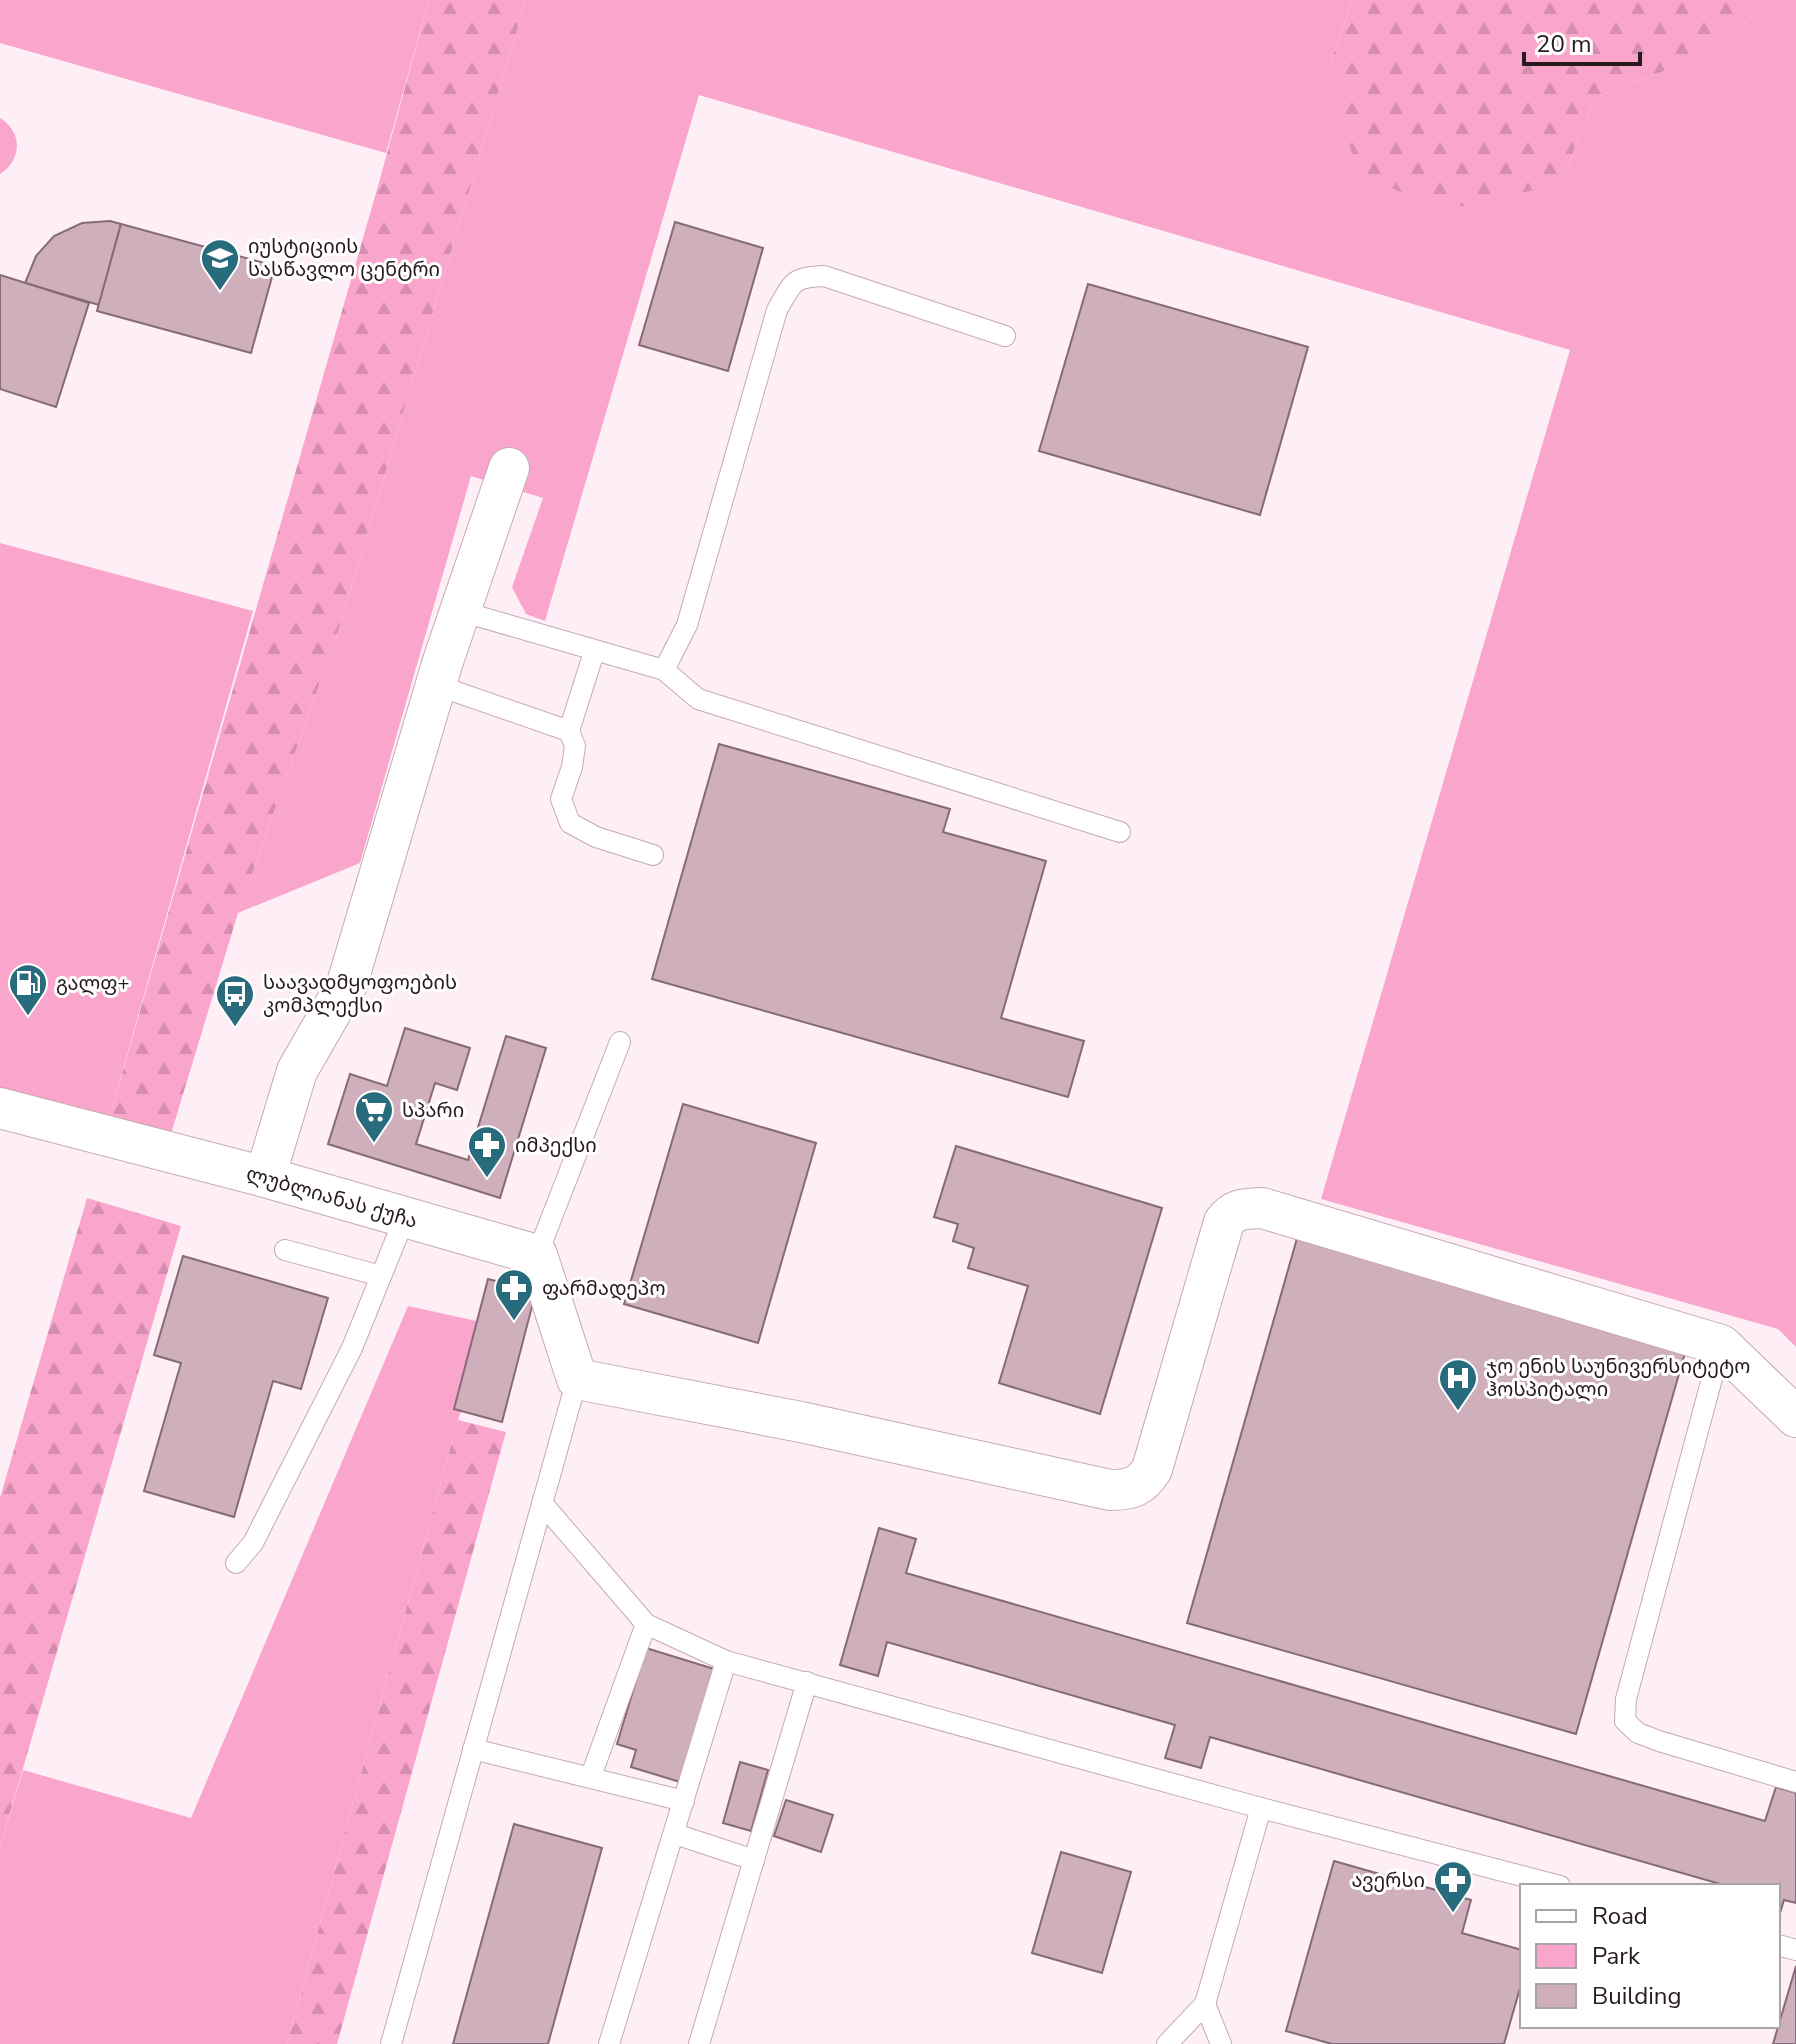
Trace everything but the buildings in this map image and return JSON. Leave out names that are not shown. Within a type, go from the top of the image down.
[{"type":"street","points":[[265,1177],[297,1071],[347,984],[436,685],[509,468]]},
{"type":"street","name":"ლუბლიანას ქუჩა","points":[[0,1108],[265,1177],[537,1255]]},
{"type":"street","points":[[537,1255],[577,1379],[801,1422],[1110,1490],[1128,1490],[1143,1484],[1152,1469],[1224,1222],[1232,1212],[1240,1209],[1262,1208],[1721,1345],[1796,1417]]},
{"type":"lane","points":[[664,670],[687,625],[777,310],[793,283],[803,276],[824,276],[1005,336]]},
{"type":"lane","points":[[460,611],[664,670],[698,699],[1120,832]]},
{"type":"lane","points":[[594,652],[569,731],[575,746],[572,767],[561,799],[570,823],[596,837],[653,855]]},
{"type":"lane","points":[[436,685],[569,731]]},
{"type":"lane","points":[[537,1255],[620,1042]]},
{"type":"lane","points":[[236,1563],[253,1543],[352,1348],[405,1217]]},
{"type":"lane","points":[[285,1250],[381,1276]]},
{"type":"lane","points":[[1721,1345],[1626,1699],[1625,1721],[1638,1733],[1659,1741],[1796,1782]]},
{"type":"lane","points":[[391,2044],[577,1379]]},
{"type":"lane","points":[[542,1503],[646,1624],[726,1661],[1261,1808],[1552,1884]]},
{"type":"lane","points":[[591,1776],[646,1624]]},
{"type":"lane","points":[[609,2044],[726,1661]]},
{"type":"lane","points":[[699,2044],[807,1682]]},
{"type":"lane","points":[[473,1749],[684,1801]]},
{"type":"lane","points":[[1167,2044],[1205,2004],[1261,1808]]},
{"type":"lane","points":[[675,1834],[754,1860]]},
{"type":"lane","points":[[1205,2004],[1221,2044]]},
{"type":"green space","points":[[0,0],[429,0],[386,153],[0,43]]},
{"type":"green space","points":[[429,0],[526,0],[337,635],[238,913],[167,1147],[106,1129]]},
{"type":"green space","points":[[526,0],[1353,0],[1330,64],[1561,184],[1594,98],[1690,61],[1735,37],[1763,0],[1796,0],[1796,1347],[1778,1329],[1321,1199],[1570,350],[699,95],[545,621],[526,614],[512,587],[543,498],[471,476],[360,863],[238,913],[337,635]]},
{"type":"green space","points":[[1353,0],[1763,0],[1735,37],[1690,61],[1594,98],[1561,184],[1440,211],[1356,171],[1330,64]]},
{"type":"green space","points":[[0,118],[13,131],[17,146],[13,161],[0,174]]},
{"type":"green space","points":[[0,543],[253,611],[106,1129],[0,1097]]},
{"type":"green space","points":[[87,1198],[181,1226],[0,1847],[0,1498]]},
{"type":"green space","points":[[408,1306],[490,1324],[458,1420],[287,2044],[0,2044],[0,1847],[23,1770],[191,1818]]},
{"type":"green space","points":[[458,1420],[506,1432],[337,2044],[287,2044]]},
{"type":"place","name":"იუსტიციის სასწავლო ცენტრი","points":[[220,292]]},
{"type":"place","name":"გალფ+","points":[[28,1017]]},
{"type":"place","name":"საავადმყოფოების კომპლექსი","points":[[235,1028]]},
{"type":"place","name":"სპარი","points":[[374,1144]]},
{"type":"place","name":"იმპექსი","points":[[487,1179]]},
{"type":"place","name":"ფარმადეპო","points":[[514,1322]]},
{"type":"place","name":"ჯო ენის საუნივერსიტეტო ჰოსპიტალი","points":[[1458,1412]]},
{"type":"place","name":"ავერსი","points":[[1453,1914]]}]
